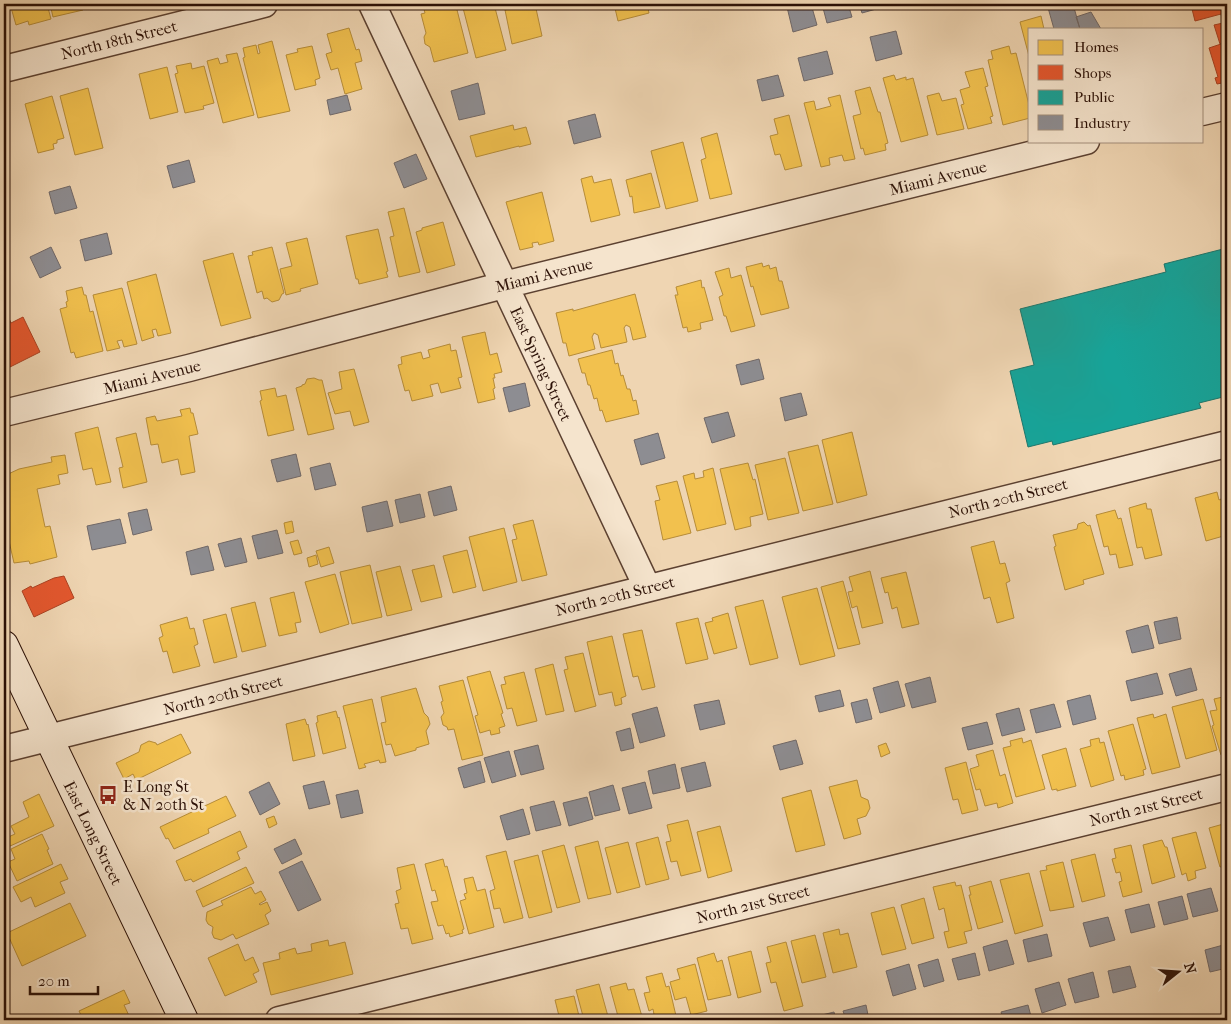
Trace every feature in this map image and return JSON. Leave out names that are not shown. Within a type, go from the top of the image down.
[{"type":"street","name":"North 18th Street","points":[[4,70],[264,4]]},
{"type":"street","name":"East Spring Street","points":[[372,4],[648,587]]},
{"type":"street","points":[[1204,112],[1227,106]]},
{"type":"street","name":"Miami Avenue","points":[[4,413],[189,368],[504,285],[1082,142]]},
{"type":"street","name":"North 20th Street","points":[[4,749],[1227,444]]},
{"type":"street","name":"East Long Street","points":[[4,645],[184,1020]]},
{"type":"street","name":"North 21st Street","points":[[279,1020],[1227,787]]},
{"type":"building: Homes","points":[[10,4],[47,4],[51,19],[29,25],[28,21],[16,25]]},
{"type":"building: Homes","points":[[50,4],[81,4],[83,10],[53,17]]},
{"type":"building: Homes","points":[[452,4],[453,7],[456,6],[468,53],[434,62],[430,47],[425,44],[424,37],[426,33],[421,14],[425,13],[423,6]]},
{"type":"building: Homes","points":[[462,4],[494,4],[506,50],[476,58]]},
{"type":"building: Homes","points":[[508,4],[535,4],[542,36],[512,44],[505,10],[509,9]]},
{"type":"building: Homes","points":[[614,4],[647,4],[649,13],[618,21]]},
{"type":"building: Homes","points":[[1041,16],[1044,28],[1028,28],[1028,52],[1020,22]]},
{"type":"building: Homes","points":[[349,28],[356,50],[359,49],[362,61],[355,63],[362,89],[345,94],[338,68],[331,70],[326,54],[332,52],[327,34]]},
{"type":"building: Homes","points":[[272,41],[290,111],[258,118],[243,58],[245,57],[243,48],[256,45],[258,54],[260,53],[258,45]]},
{"type":"building: Homes","points":[[312,46],[320,78],[315,80],[316,85],[295,90],[286,55],[298,52],[297,49]]},
{"type":"building: Homes","points":[[1009,46],[1011,54],[1016,53],[1028,101],[1028,119],[1003,125],[988,60],[993,59],[991,51]]},
{"type":"building: Homes","points":[[237,53],[254,115],[223,123],[207,61],[218,58],[220,64],[228,62],[226,55]]},
{"type":"building: Homes","points":[[191,63],[192,69],[204,66],[214,103],[203,106],[204,109],[185,113],[175,74],[178,73],[176,66]]},
{"type":"building: Homes","points":[[167,67],[178,112],[150,119],[139,74]]},
{"type":"building: Homes","points":[[983,68],[988,86],[985,87],[993,116],[990,117],[992,123],[968,129],[961,105],[964,104],[960,90],[970,87],[965,72]]},
{"type":"building: Homes","points":[[894,75],[896,80],[906,77],[906,80],[913,78],[928,135],[901,142],[883,78]]},
{"type":"building: Homes","points":[[870,87],[878,112],[880,112],[888,143],[885,144],[886,150],[865,155],[863,148],[861,149],[853,116],[861,114],[855,91]]},
{"type":"building: Homes","points":[[88,88],[103,148],[75,155],[60,96]]},
{"type":"building: Homes","points":[[939,93],[942,101],[956,98],[964,129],[937,135],[927,96]]},
{"type":"building: Homes","points":[[840,95],[855,159],[844,161],[842,155],[829,158],[830,165],[821,167],[804,103],[814,101],[816,110],[831,106],[828,98]]},
{"type":"building: Homes","points":[[52,96],[64,138],[57,140],[57,143],[53,144],[54,149],[38,153],[25,104]]},
{"type":"building: Homes","points":[[789,115],[802,166],[785,170],[780,154],[775,155],[770,136],[778,134],[774,119]]},
{"type":"building: Homes","points":[[513,125],[514,130],[526,127],[531,144],[476,157],[470,136]]},
{"type":"building: Homes","points":[[717,133],[732,194],[710,199],[701,160],[706,158],[701,138]]},
{"type":"building: Homes","points":[[683,142],[698,201],[666,209],[651,151]]},
{"type":"building: Homes","points":[[651,173],[660,207],[634,213],[632,196],[630,197],[626,180]]},
{"type":"building: Homes","points":[[592,176],[594,183],[611,179],[620,215],[591,222],[581,179]]},
{"type":"building: Homes","points":[[542,192],[554,241],[539,245],[538,242],[532,243],[533,247],[520,250],[506,202]]},
{"type":"building: Homes","points":[[404,208],[420,272],[399,277],[390,237],[394,236],[388,212]]},
{"type":"building: Homes","points":[[443,222],[455,265],[427,273],[416,232],[422,230],[422,228]]},
{"type":"building: Homes","points":[[378,229],[388,277],[359,284],[358,279],[356,279],[346,236]]},
{"type":"building: Homes","points":[[307,238],[318,284],[286,295],[280,269],[292,266],[286,243]]},
{"type":"building: Homes","points":[[272,247],[284,293],[279,300],[272,302],[267,298],[264,299],[262,291],[257,293],[248,256],[253,255],[252,252]]},
{"type":"building: Homes","points":[[233,253],[251,318],[221,326],[203,261]]},
{"type":"building: Homes","points":[[762,263],[763,267],[769,265],[770,269],[776,267],[789,308],[761,315],[746,267]]},
{"type":"building: Homes","points":[[729,268],[731,278],[741,275],[755,326],[731,332],[726,316],[724,316],[719,297],[723,295],[715,272]]},
{"type":"building: Homes","points":[[156,274],[171,333],[158,336],[156,329],[152,330],[154,337],[142,341],[127,282]]},
{"type":"building: Homes","points":[[701,280],[713,320],[700,323],[701,329],[688,332],[687,327],[683,328],[675,295],[678,295],[676,287]]},
{"type":"building: Homes","points":[[82,287],[90,312],[93,311],[103,351],[76,358],[74,352],[71,353],[60,309],[67,307],[66,291]]},
{"type":"building: Homes","points":[[122,288],[137,344],[124,347],[122,340],[117,341],[120,348],[107,351],[93,295]]},
{"type":"building: Homes","points":[[635,294],[646,337],[633,340],[630,327],[626,325],[624,328],[627,342],[601,348],[598,335],[594,333],[592,337],[595,349],[569,356],[566,343],[563,343],[556,313],[573,309],[573,311]]},
{"type":"building: Homes","points":[[485,332],[490,355],[497,353],[502,372],[494,374],[495,388],[493,389],[495,399],[478,403],[462,337]]},
{"type":"building: Homes","points":[[450,344],[451,351],[456,350],[462,377],[458,378],[461,388],[441,393],[438,383],[430,385],[433,396],[412,401],[409,390],[405,391],[398,365],[402,364],[401,357],[421,352],[423,359],[430,357],[428,350]]},
{"type":"building: Homes","points":[[612,350],[615,364],[618,363],[627,389],[630,389],[633,401],[636,400],[639,414],[606,422],[602,410],[600,411],[597,398],[594,399],[590,385],[588,385],[585,373],[582,373],[578,359]]},
{"type":"building: Homes","points":[[354,369],[369,422],[354,426],[350,411],[335,414],[328,393],[342,389],[339,372]]},
{"type":"building: Homes","points":[[307,379],[322,380],[334,429],[308,435],[296,388],[305,384]]},
{"type":"building: Homes","points":[[275,388],[277,397],[286,395],[294,430],[268,436],[260,401],[262,400],[260,391]]},
{"type":"building: Homes","points":[[190,408],[198,434],[189,436],[195,472],[181,475],[178,459],[162,463],[158,444],[151,445],[146,418],[155,416],[157,421],[182,416],[180,410]]},
{"type":"building: Homes","points":[[98,427],[111,482],[96,485],[92,468],[83,470],[75,433]]},
{"type":"building: Homes","points":[[852,432],[867,495],[837,503],[822,440]]},
{"type":"building: Homes","points":[[136,433],[147,482],[123,488],[119,468],[123,467],[116,438]]},
{"type":"building: Homes","points":[[818,445],[833,504],[803,511],[788,452]]},
{"type":"building: Homes","points":[[65,455],[68,473],[58,475],[60,484],[37,489],[45,527],[50,526],[57,557],[30,564],[29,561],[14,563],[9,541],[4,532],[4,476],[19,469],[52,462],[51,457]]},
{"type":"building: Homes","points":[[785,458],[799,513],[768,520],[755,465]]},
{"type":"building: Homes","points":[[748,463],[753,480],[755,479],[763,514],[750,517],[751,526],[735,530],[720,469]]},
{"type":"building: Homes","points":[[713,468],[726,524],[697,531],[683,476],[694,473],[695,479],[704,477],[703,471]]},
{"type":"building: Homes","points":[[677,481],[691,533],[663,540],[655,501],[660,500],[656,486]]},
{"type":"building: Homes","points":[[1217,492],[1219,500],[1221,499],[1227,525],[1227,535],[1206,541],[1195,498]]},
{"type":"building: Homes","points":[[1146,503],[1147,509],[1151,509],[1162,555],[1145,559],[1142,547],[1137,548],[1129,508]]},
{"type":"building: Homes","points":[[1115,510],[1118,519],[1121,518],[1133,565],[1119,568],[1116,554],[1110,555],[1108,546],[1104,547],[1096,515]]},
{"type":"building: Homes","points":[[533,520],[547,575],[522,581],[512,540],[517,539],[513,525]]},
{"type":"building: Homes","points":[[292,521],[294,532],[286,534],[284,523]]},
{"type":"building: Homes","points":[[1084,522],[1088,526],[1090,525],[1104,574],[1083,580],[1084,584],[1065,590],[1054,547],[1056,546],[1053,535],[1077,529],[1078,524]]},
{"type":"building: Homes","points":[[504,528],[517,582],[483,591],[469,537]]},
{"type":"building: Homes","points":[[298,540],[302,553],[294,555],[290,542]]},
{"type":"building: Homes","points":[[994,541],[1000,564],[1005,563],[1010,581],[1006,583],[1014,618],[997,623],[990,597],[984,599],[971,547]]},
{"type":"building: Homes","points":[[329,547],[334,563],[321,567],[316,551]]},
{"type":"building: Homes","points":[[467,550],[476,587],[453,593],[443,556]]},
{"type":"building: Homes","points":[[316,555],[318,564],[309,567],[307,558]]},
{"type":"building: Homes","points":[[370,565],[382,617],[352,624],[340,572]]},
{"type":"building: Homes","points":[[434,565],[442,597],[421,602],[412,570]]},
{"type":"building: Homes","points":[[400,566],[412,610],[387,616],[376,572]]},
{"type":"building: Homes","points":[[870,571],[883,623],[862,628],[857,606],[852,608],[848,592],[853,591],[849,577]]},
{"type":"building: Homes","points":[[906,572],[919,624],[902,628],[897,607],[892,609],[888,592],[885,593],[881,578]]},
{"type":"building: Homes","points":[[335,574],[349,624],[320,633],[305,582]]},
{"type":"building: Homes","points":[[843,581],[860,644],[838,649],[821,587]]},
{"type":"building: Homes","points":[[817,588],[835,656],[800,665],[782,597]]},
{"type":"building: Homes","points":[[294,592],[301,622],[295,623],[297,632],[279,636],[270,598]]},
{"type":"building: Homes","points":[[763,600],[778,658],[750,665],[735,607]]},
{"type":"building: Homes","points":[[255,602],[266,646],[242,652],[231,608]]},
{"type":"building: Homes","points":[[728,613],[737,648],[714,654],[705,623],[713,621],[712,618]]},
{"type":"building: Homes","points":[[226,614],[237,657],[214,663],[203,620]]},
{"type":"building: Homes","points":[[187,617],[190,629],[194,628],[198,644],[194,646],[200,666],[173,673],[167,651],[163,652],[159,638],[163,636],[160,625]]},
{"type":"building: Homes","points":[[698,618],[708,659],[686,664],[676,623]]},
{"type":"building: Homes","points":[[642,630],[655,687],[642,690],[638,676],[633,677],[623,634]]},
{"type":"building: Homes","points":[[612,636],[626,696],[621,698],[622,704],[615,706],[612,692],[599,695],[587,642]]},
{"type":"building: Homes","points":[[583,653],[596,706],[575,712],[564,670],[568,669],[565,657]]},
{"type":"building: Homes","points":[[553,664],[564,711],[546,715],[535,669]]},
{"type":"building: Homes","points":[[490,671],[505,726],[499,728],[500,733],[491,735],[490,730],[480,733],[475,716],[478,715],[467,677]]},
{"type":"building: Homes","points":[[524,672],[537,721],[517,726],[512,708],[507,709],[501,685],[506,684],[504,677]]},
{"type":"building: Homes","points":[[463,680],[483,755],[462,760],[454,729],[448,730],[443,725],[441,717],[444,713],[441,702],[443,701],[439,686]]},
{"type":"building: Homes","points":[[416,688],[424,713],[428,717],[430,724],[426,731],[429,744],[395,756],[391,744],[386,745],[381,723],[386,722],[381,697]]},
{"type":"building: Homes","points":[[1227,696],[1227,753],[1221,755],[1212,726],[1214,725],[1210,711],[1217,710],[1214,699]]},
{"type":"building: Homes","points":[[372,699],[386,762],[380,763],[379,760],[364,764],[366,767],[359,769],[343,706]]},
{"type":"building: Homes","points":[[1203,699],[1217,750],[1186,759],[1172,707]]},
{"type":"building: Homes","points":[[336,711],[346,748],[323,754],[316,723],[318,722],[317,716]]},
{"type":"building: Homes","points":[[1153,714],[1154,718],[1166,714],[1180,767],[1152,774],[1137,718]]},
{"type":"building: Homes","points":[[305,719],[308,724],[315,756],[293,761],[286,724]]},
{"type":"building: Homes","points":[[1133,724],[1146,769],[1143,770],[1144,775],[1125,780],[1124,775],[1121,776],[1108,731]]},
{"type":"building: Homes","points":[[181,734],[191,753],[136,780],[133,774],[124,779],[116,763],[139,752],[141,745],[149,741],[157,745]]},
{"type":"building: Homes","points":[[1022,738],[1023,743],[1031,740],[1045,789],[1016,797],[1003,748],[1011,746],[1010,741]]},
{"type":"building: Homes","points":[[1099,738],[1100,743],[1104,742],[1114,780],[1091,787],[1080,749],[1091,746],[1090,740]]},
{"type":"building: Homes","points":[[886,743],[890,753],[881,757],[878,746]]},
{"type":"building: Homes","points":[[1066,748],[1076,786],[1057,791],[1057,789],[1052,790],[1042,755]]},
{"type":"building: Homes","points":[[993,750],[1000,776],[1005,774],[1013,803],[998,808],[997,803],[985,806],[980,789],[976,790],[970,769],[979,766],[976,755]]},
{"type":"building: Homes","points":[[966,762],[978,810],[962,814],[958,799],[953,800],[945,768]]},
{"type":"building: Homes","points":[[857,780],[861,797],[868,800],[870,808],[866,816],[857,819],[861,834],[844,839],[829,787]]},
{"type":"building: Homes","points":[[811,790],[825,845],[796,852],[782,798]]},
{"type":"building: Homes","points":[[39,794],[54,826],[8,847],[4,839],[15,834],[11,826],[29,817],[23,802]]},
{"type":"building: Homes","points":[[226,796],[236,816],[208,829],[209,833],[174,849],[160,827]]},
{"type":"building: Homes","points":[[274,816],[277,824],[269,828],[266,819]]},
{"type":"building: Homes","points":[[688,820],[701,871],[681,876],[677,861],[671,862],[666,842],[671,841],[667,825]]},
{"type":"building: Homes","points":[[1227,823],[1227,865],[1220,867],[1209,828]]},
{"type":"building: Homes","points":[[720,826],[732,871],[708,878],[697,832]]},
{"type":"building: Homes","points":[[240,831],[247,847],[237,852],[240,859],[193,882],[191,879],[185,881],[176,861]]},
{"type":"building: Homes","points":[[1196,832],[1206,868],[1195,871],[1196,878],[1188,881],[1186,873],[1182,875],[1172,838]]},
{"type":"building: Homes","points":[[42,834],[53,864],[17,881],[8,862],[15,859],[11,849]]},
{"type":"building: Homes","points":[[658,837],[669,879],[646,885],[636,843]]},
{"type":"building: Homes","points":[[1162,840],[1165,847],[1167,847],[1175,877],[1152,884],[1143,845]]},
{"type":"building: Homes","points":[[598,841],[611,894],[588,899],[575,847]]},
{"type":"building: Homes","points":[[628,842],[640,887],[617,893],[605,848]]},
{"type":"building: Homes","points":[[564,845],[580,902],[557,908],[542,851]]},
{"type":"building: Homes","points":[[1131,845],[1142,892],[1123,897],[1119,882],[1122,881],[1120,872],[1116,873],[1112,859],[1116,858],[1114,849]]},
{"type":"building: Homes","points":[[506,851],[523,918],[504,923],[500,908],[494,909],[490,891],[495,889],[486,856]]},
{"type":"building: Homes","points":[[1095,854],[1105,896],[1082,902],[1071,860]]},
{"type":"building: Homes","points":[[538,855],[552,912],[529,918],[514,861]]},
{"type":"building: Homes","points":[[443,859],[445,867],[447,866],[464,929],[462,930],[463,933],[450,937],[449,933],[446,934],[443,925],[438,926],[431,902],[438,901],[435,890],[432,891],[425,864]]},
{"type":"building: Homes","points":[[1063,862],[1074,907],[1050,911],[1040,871],[1047,870],[1046,866]]},
{"type":"building: Homes","points":[[61,864],[68,879],[60,882],[65,893],[35,907],[31,897],[21,902],[13,887]]},
{"type":"building: Homes","points":[[414,864],[433,939],[412,944],[408,928],[401,929],[395,904],[399,903],[396,891],[401,889],[397,868]]},
{"type":"building: Homes","points":[[246,867],[254,883],[203,907],[196,891]]},
{"type":"building: Homes","points":[[1029,873],[1043,926],[1015,934],[1000,880]]},
{"type":"building: Homes","points":[[473,877],[477,891],[485,889],[494,927],[469,934],[460,901],[466,899],[464,894],[467,893],[464,879]]},
{"type":"building: Homes","points":[[991,881],[1003,922],[978,929],[969,895],[971,895],[969,887]]},
{"type":"building: Homes","points":[[955,882],[956,886],[961,885],[972,930],[964,932],[967,943],[948,948],[944,932],[949,931],[944,908],[939,910],[933,887]]},
{"type":"building: Homes","points":[[251,887],[255,894],[261,891],[266,900],[260,905],[267,902],[271,911],[265,915],[269,924],[236,939],[233,934],[221,940],[214,938],[212,933],[213,927],[206,920],[207,912],[223,905],[221,901]]},
{"type":"building: Homes","points":[[924,898],[934,938],[912,944],[901,905]]},
{"type":"building: Homes","points":[[70,903],[86,936],[22,966],[7,933]]},
{"type":"building: Homes","points":[[894,907],[906,949],[882,955],[871,913]]},
{"type":"building: Homes","points":[[839,929],[840,935],[848,933],[857,967],[833,973],[823,933]]},
{"type":"building: Homes","points":[[815,935],[826,977],[802,983],[791,941]]},
{"type":"building: Homes","points":[[328,940],[329,946],[345,942],[353,974],[271,995],[263,963],[280,959],[279,953],[295,948],[297,954],[312,951],[311,944]]},
{"type":"building: Homes","points":[[786,942],[803,1006],[784,1011],[776,982],[771,983],[766,963],[771,962],[767,947]]},
{"type":"building: Homes","points":[[238,944],[245,961],[253,957],[259,971],[253,974],[257,982],[225,996],[208,958]]},
{"type":"building: Homes","points":[[751,951],[761,992],[738,998],[728,957]]},
{"type":"building: Homes","points":[[714,953],[717,962],[722,960],[731,995],[708,1000],[697,958]]},
{"type":"building: Homes","points":[[695,964],[707,1011],[691,1015],[686,997],[675,1000],[670,982],[680,979],[677,969]]},
{"type":"building: Homes","points":[[662,973],[666,987],[669,986],[677,1020],[655,1020],[653,1009],[649,1011],[644,993],[650,992],[646,977]]},
{"type":"building: Homes","points":[[626,983],[628,990],[634,989],[643,1020],[619,1020],[610,987]]},
{"type":"building: Homes","points":[[599,984],[609,1020],[584,1020],[576,990]]},
{"type":"building: Homes","points":[[124,990],[130,1003],[124,1005],[131,1020],[77,1020],[82,1017],[79,1011]]},
{"type":"building: Homes","points":[[574,996],[580,1020],[555,1020],[554,1018],[559,1016],[555,1000]]},
{"type":"building: Shops","points":[[1210,4],[1227,4],[1227,42],[1220,44],[1214,25],[1223,23],[1221,14],[1195,21],[1192,9]]},
{"type":"building: Shops","points":[[1227,42],[1227,82],[1217,84],[1215,78],[1218,77],[1209,48]]},
{"type":"building: Shops","points":[[4,308],[11,323],[23,317],[40,352],[4,370]]},
{"type":"building: Shops","points":[[64,576],[74,598],[34,617],[22,591],[31,586],[32,588],[54,578]]},
{"type":"building: Public","points":[[1227,248],[1227,396],[1199,403],[1201,408],[1053,445],[1052,441],[1028,447],[1010,371],[1034,365],[1020,309],[1166,272],[1164,264]]},
{"type":"building: Industry","points":[[811,4],[817,25],[793,32],[787,7]]},
{"type":"building: Industry","points":[[822,4],[848,4],[852,17],[827,23]]},
{"type":"building: Industry","points":[[859,4],[886,4],[887,6],[862,13]]},
{"type":"building: Industry","points":[[1047,4],[1073,4],[1080,28],[1054,28]]},
{"type":"building: Industry","points":[[1091,12],[1100,28],[1080,28],[1076,17]]},
{"type":"building: Industry","points":[[896,31],[902,54],[876,61],[870,37]]},
{"type":"building: Industry","points":[[827,51],[833,74],[804,81],[798,58]]},
{"type":"building: Industry","points":[[778,75],[784,96],[762,101],[757,80]]},
{"type":"building: Industry","points":[[478,83],[485,114],[459,120],[451,91]]},
{"type":"building: Industry","points":[[347,95],[351,110],[330,115],[327,100]]},
{"type":"building: Industry","points":[[595,114],[601,137],[574,144],[568,121]]},
{"type":"building: Industry","points":[[416,154],[427,179],[404,188],[394,163]]},
{"type":"building: Industry","points":[[189,160],[195,182],[173,188],[167,166]]},
{"type":"building: Industry","points":[[70,186],[77,208],[55,214],[49,192]]},
{"type":"building: Industry","points":[[107,233],[112,254],[85,261],[80,240]]},
{"type":"building: Industry","points":[[51,247],[61,268],[40,278],[30,257]]},
{"type":"building: Industry","points":[[759,359],[764,379],[741,385],[736,365]]},
{"type":"building: Industry","points":[[525,383],[530,406],[509,412],[503,388]]},
{"type":"building: Industry","points":[[801,393],[807,415],[785,421],[780,398]]},
{"type":"building: Industry","points":[[728,412],[735,436],[712,443],[704,418]]},
{"type":"building: Industry","points":[[658,433],[665,458],[641,465],[634,440]]},
{"type":"building: Industry","points":[[296,454],[301,476],[277,482],[271,460]]},
{"type":"building: Industry","points":[[330,463],[336,485],[315,490],[310,468]]},
{"type":"building: Industry","points":[[451,486],[457,510],[434,516],[428,492]]},
{"type":"building: Industry","points":[[420,494],[425,517],[400,523],[395,500]]},
{"type":"building: Industry","points":[[387,501],[393,526],[367,532],[362,507]]},
{"type":"building: Industry","points":[[147,509],[152,530],[133,535],[128,513]]},
{"type":"building: Industry","points":[[120,519],[126,543],[92,550],[87,526]]},
{"type":"building: Industry","points":[[277,530],[283,553],[258,559],[252,536]]},
{"type":"building: Industry","points":[[241,538],[247,562],[225,567],[218,544]]},
{"type":"building: Industry","points":[[208,546],[214,570],[191,575],[186,552]]},
{"type":"building: Industry","points":[[1177,617],[1181,639],[1159,644],[1154,622]]},
{"type":"building: Industry","points":[[1148,625],[1154,648],[1132,653],[1126,631]]},
{"type":"building: Industry","points":[[1191,668],[1197,690],[1176,696],[1169,674]]},
{"type":"building: Industry","points":[[1157,673],[1163,694],[1131,701],[1126,681]]},
{"type":"building: Industry","points":[[930,677],[936,702],[912,708],[905,684]]},
{"type":"building: Industry","points":[[898,681],[905,706],[880,713],[873,688]]},
{"type":"building: Industry","points":[[840,690],[844,706],[819,712],[815,696]]},
{"type":"building: Industry","points":[[1090,695],[1096,719],[1073,725],[1067,701]]},
{"type":"building: Industry","points":[[867,699],[872,719],[856,723],[851,703]]},
{"type":"building: Industry","points":[[719,700],[725,724],[700,730],[694,705]]},
{"type":"building: Industry","points":[[1054,704],[1061,727],[1036,733],[1030,710]]},
{"type":"building: Industry","points":[[657,707],[665,736],[640,743],[632,714]]},
{"type":"building: Industry","points":[[1019,708],[1025,730],[1002,736],[996,714]]},
{"type":"building: Industry","points":[[987,722],[993,744],[968,750],[962,728]]},
{"type":"building: Industry","points":[[630,728],[634,748],[621,751],[616,732]]},
{"type":"building: Industry","points":[[796,740],[803,764],[780,770],[773,746]]},
{"type":"building: Industry","points":[[538,745],[544,769],[521,775],[514,751]]},
{"type":"building: Industry","points":[[509,751],[516,776],[492,783],[484,758]]},
{"type":"building: Industry","points":[[480,761],[485,782],[464,788],[458,768]]},
{"type":"building: Industry","points":[[705,762],[711,786],[687,792],[681,768]]},
{"type":"building: Industry","points":[[675,764],[680,788],[653,794],[648,771]]},
{"type":"building: Industry","points":[[324,781],[330,804],[309,809],[303,786]]},
{"type":"building: Industry","points":[[269,782],[280,804],[260,815],[249,792]]},
{"type":"building: Industry","points":[[645,782],[652,808],[629,814],[622,788]]},
{"type":"building: Industry","points":[[613,785],[620,810],[595,816],[589,792]]},
{"type":"building: Industry","points":[[358,790],[363,813],[341,818],[336,795]]},
{"type":"building: Industry","points":[[587,797],[593,819],[569,826],[563,803]]},
{"type":"building: Industry","points":[[554,801],[561,825],[536,831],[530,807]]},
{"type":"building: Industry","points":[[523,809],[530,834],[507,840],[500,816]]},
{"type":"building: Industry","points":[[295,839],[302,854],[282,864],[274,849]]},
{"type":"building: Industry","points":[[302,861],[321,900],[298,911],[279,872]]},
{"type":"building: Industry","points":[[1211,888],[1218,911],[1193,917],[1187,894]]},
{"type":"building: Industry","points":[[1182,896],[1188,919],[1164,925],[1158,902]]},
{"type":"building: Industry","points":[[1149,904],[1155,927],[1131,933],[1125,910]]},
{"type":"building: Industry","points":[[1108,917],[1115,940],[1090,947],[1083,923]]},
{"type":"building: Industry","points":[[1047,934],[1052,956],[1028,962],[1023,940]]},
{"type":"building: Industry","points":[[1007,940],[1014,964],[989,971],[983,947]]},
{"type":"building: Industry","points":[[1227,944],[1227,968],[1210,972],[1205,950]]},
{"type":"building: Industry","points":[[975,953],[980,975],[958,980],[952,959]]},
{"type":"building: Industry","points":[[938,959],[944,981],[924,987],[918,965]]},
{"type":"building: Industry","points":[[909,964],[916,989],[893,996],[886,971]]},
{"type":"building: Industry","points":[[1130,966],[1136,987],[1113,993],[1108,971]]},
{"type":"building: Industry","points":[[1093,972],[1099,997],[1075,1003],[1068,979]]},
{"type":"building: Industry","points":[[1059,982],[1066,1005],[1042,1013],[1035,989]]},
{"type":"building: Industry","points":[[866,1005],[869,1020],[846,1020],[843,1011]]},
{"type":"building: Industry","points":[[1028,1005],[1032,1020],[1004,1020],[1001,1012]]},
{"type":"building: Industry","points":[[834,1012],[836,1020],[811,1020],[810,1018]]},
{"type":"place","name":"E Long St & N 20th St","points":[[108,795]]}]
